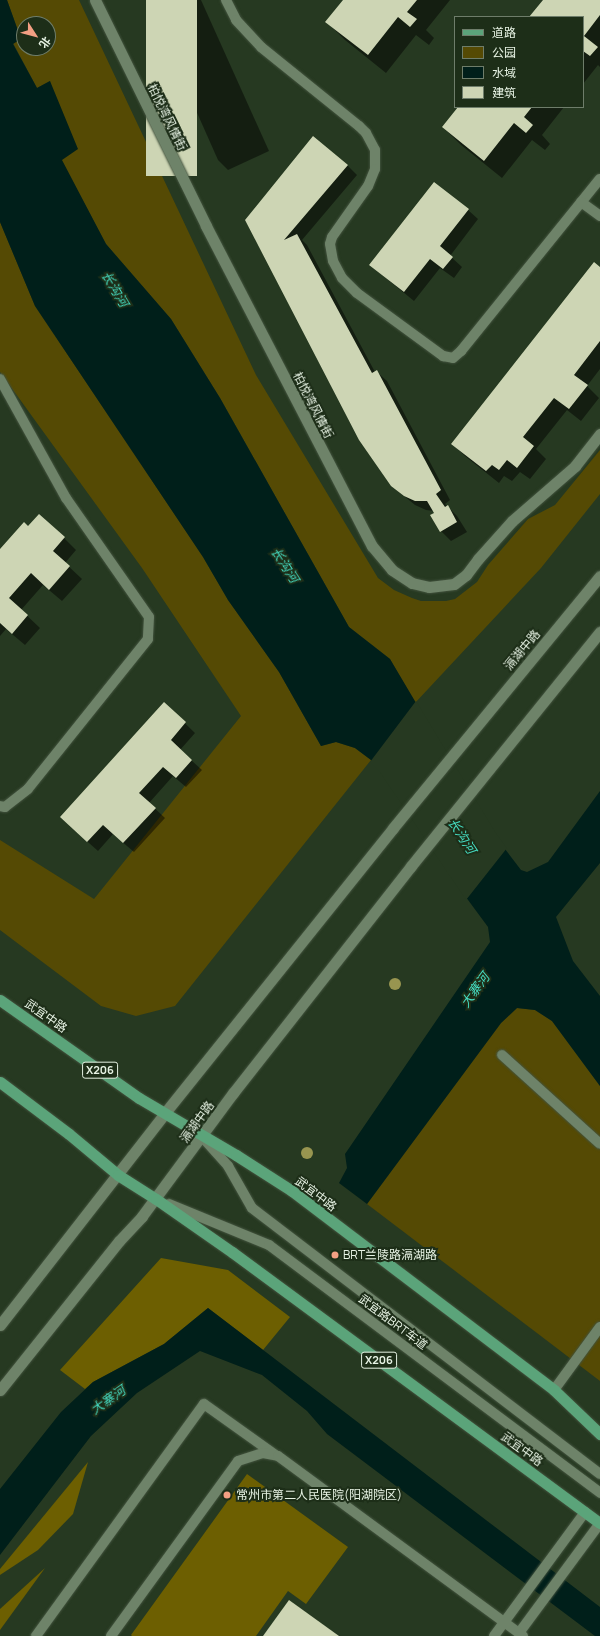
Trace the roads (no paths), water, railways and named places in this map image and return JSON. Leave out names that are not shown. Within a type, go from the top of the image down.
[{"type":"main road","name":"柏悦湾风情街","points":[[95,0],[206,226],[372,546],[392,570],[412,583],[428,587],[454,584],[466,575],[478,559],[512,521],[575,466],[600,434]]},
{"type":"main road","name":"滆湖中路","points":[[164,1114],[393,828],[600,576]]},
{"type":"main road","name":"滆湖中路","points":[[0,1390],[119,1241],[156,1199],[233,1093],[411,866],[600,632]]},
{"type":"main road","name":"武宜中路","points":[[0,1000],[139,1098],[202,1137],[236,1155],[292,1191],[554,1390],[600,1434]]},
{"type":"main road","name":"X206","points":[[0,1082],[69,1134],[118,1175],[156,1199]]},
{"type":"main road","points":[[0,1325],[164,1114]]},
{"type":"main road","name":"武宜中路","points":[[156,1199],[258,1271],[600,1523]]},
{"type":"lane","points":[[226,0],[236,20],[260,47],[366,133],[376,155],[375,169],[368,186],[332,237],[330,244],[333,261],[342,278],[357,293],[443,356],[453,358],[461,350],[600,179]]},
{"type":"lane","points":[[581,202],[600,216]]},
{"type":"lane","points":[[0,379],[66,498],[149,617],[148,639],[28,789],[5,807],[0,806]]},
{"type":"lane","points":[[502,1055],[600,1144]]},
{"type":"lane","name":"武宜路BRT车道","points":[[202,1137],[228,1166],[252,1208],[600,1474]]},
{"type":"lane","name":"武宜路BRT车道","points":[[156,1199],[269,1245],[600,1493]]},
{"type":"lane","points":[[554,1390],[600,1327]]},
{"type":"lane","points":[[36,1636],[204,1404],[278,1456],[521,1635],[543,1601],[600,1523]]},
{"type":"lane","points":[[111,1636],[238,1461],[263,1453],[278,1456]]},
{"type":"lane","points":[[494,1636],[585,1512]]},
{"type":"water","points":[[0,0],[7,0],[16,25],[16,42],[13,44],[16,50],[16,56],[20,56],[37,88],[50,81],[78,149],[62,160],[106,244],[171,319],[220,398],[349,627],[390,659],[495,836],[521,870],[527,872],[548,862],[600,791],[600,863],[556,917],[573,961],[600,996],[600,1086],[552,1021],[535,1010],[517,1008],[501,1023],[367,1204],[339,1183],[347,1168],[345,1154],[490,942],[488,927],[457,885],[381,771],[371,760],[355,748],[336,742],[321,746],[279,672],[228,600],[203,557],[35,306],[0,222]]},
{"type":"water","name":"大寨河","points":[[208,1308],[600,1607],[600,1636],[595,1636],[327,1434],[307,1411],[262,1375],[200,1351],[137,1393],[91,1436],[0,1555],[0,1489],[61,1412],[93,1382],[164,1344]]},
{"type":"place","name":"BRT兰陵路滆湖路","points":[[335,1255]]},
{"type":"place","name":"常州市第二人民医院(阳湖院区)","points":[[227,1495]]},
{"type":"water label","name":"长沟河","points":[[115,289]]},
{"type":"water label","name":"长沟河","points":[[285,565]]},
{"type":"water label","name":"长沟河","points":[[462,836]]}]
